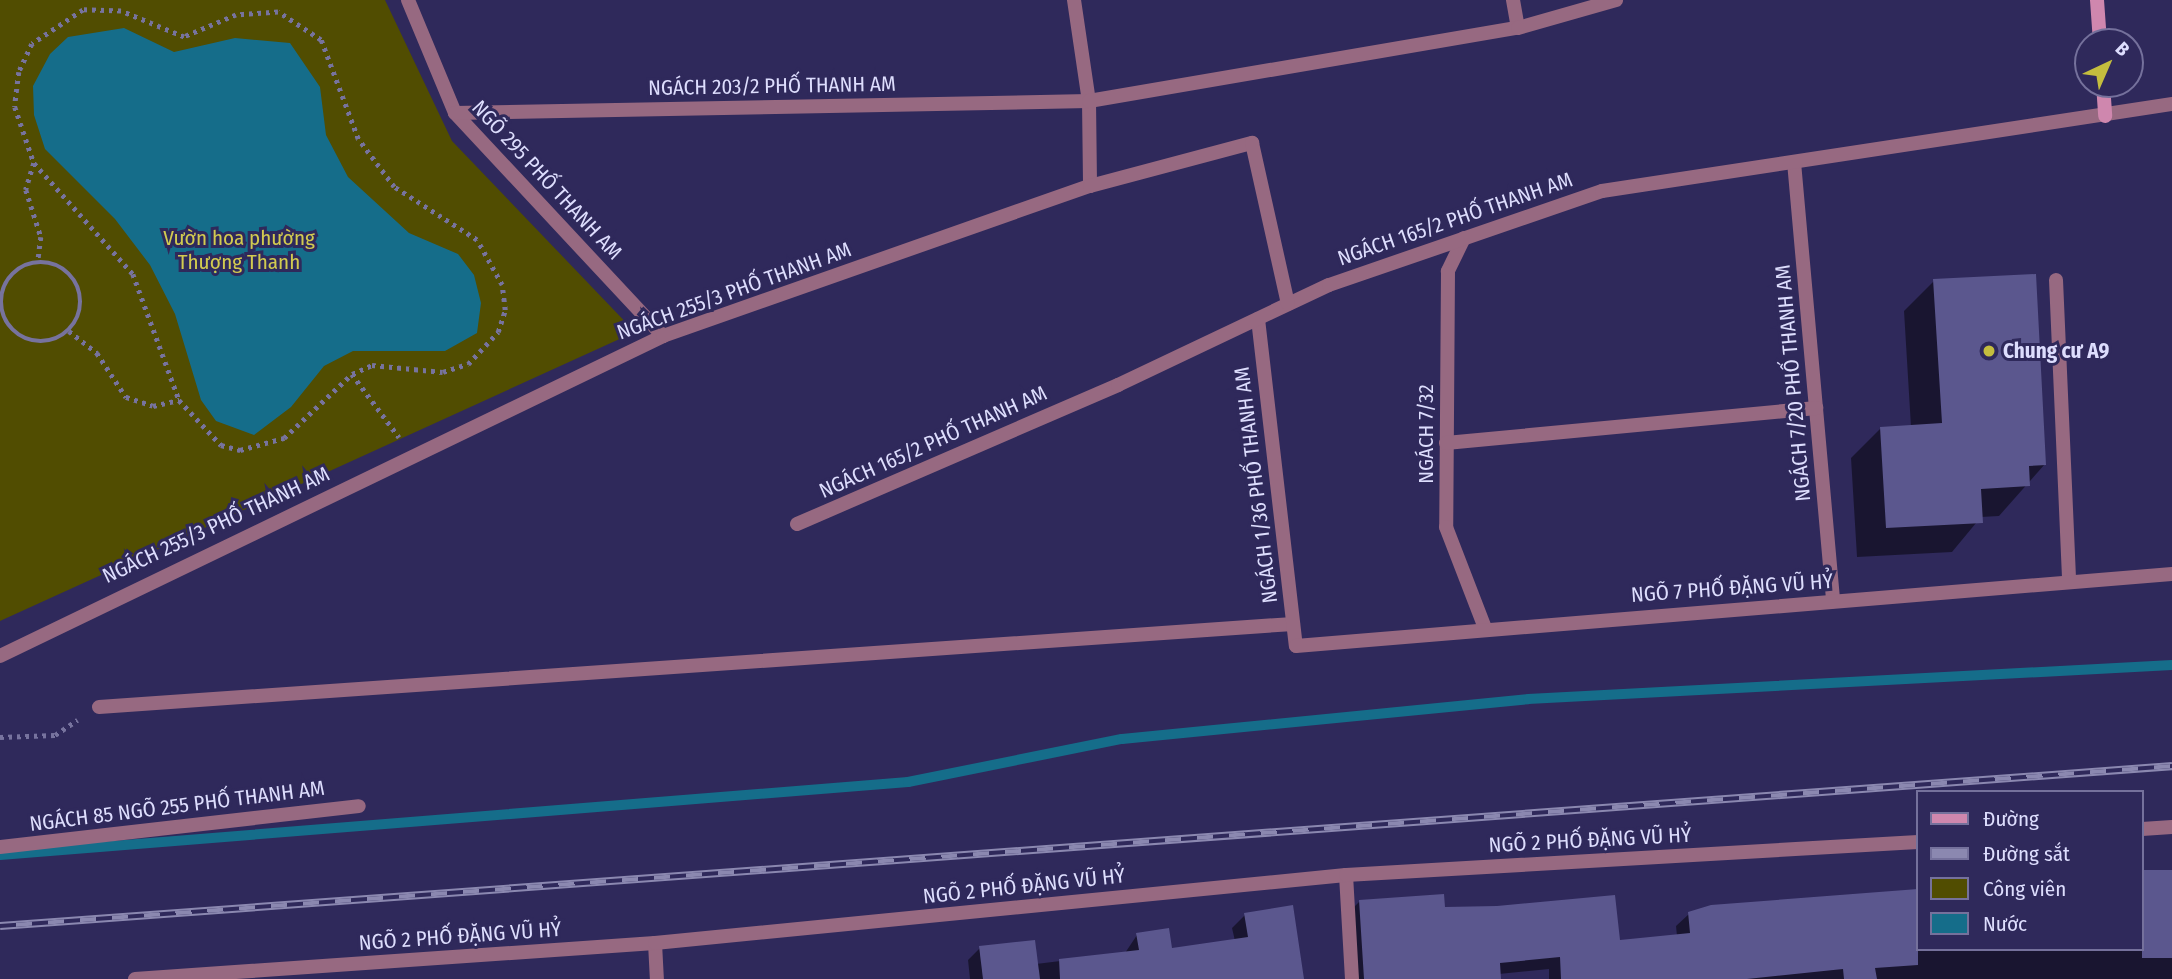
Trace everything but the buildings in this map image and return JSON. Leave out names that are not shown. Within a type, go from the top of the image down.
[{"type":"street","name":"NGÕ 295 PHỐ THANH AM","points":[[408,0],[454,114],[663,336]]},
{"type":"street","points":[[1074,0],[1089,101],[1090,186]]},
{"type":"street","points":[[1513,0],[1518,28]]},
{"type":"street","name":"NGÁCH 203/2 PHỐ THANH AM","points":[[454,114],[1089,101],[1518,28],[1616,0]]},
{"type":"street","points":[[2097,0],[2099,28]]},
{"type":"street","points":[[2104,98],[2105,116]]},
{"type":"street","name":"NGÁCH 165/2 PHỐ THANH AM","points":[[797,524],[1287,304],[1464,238],[1602,191],[2172,104]]},
{"type":"street","name":"NGÁCH 255/3 PHỐ THANH AM","points":[[0,656],[26,639],[663,336],[1090,186],[1252,143],[1287,304]]},
{"type":"street","name":"NGÁCH 7/20 PHỐ THANH AM","points":[[1794,162],[1833,601]]},
{"type":"street","name":"NGÁCH 7/32","points":[[1464,238],[1448,271],[1446,527],[1485,628]]},
{"type":"street","points":[[2056,280],[2070,582]]},
{"type":"street","name":"NGÁCH 1/36 PHỐ THANH AM","points":[[1258,319],[1296,646]]},
{"type":"street","points":[[1446,443],[1816,408]]},
{"type":"street","name":"NGÕ 7 PHỐ ĐẶNG VŨ HỶ","points":[[1296,646],[1485,628],[2172,574]]},
{"type":"street","points":[[99,707],[1293,624]]},
{"type":"street","name":"NGÁCH 85 NGÕ 255 PHỐ THANH AM","points":[[0,847],[359,806]]},
{"type":"street","points":[[2144,829],[2172,827]]},
{"type":"street","name":"NGÕ 2 PHỐ ĐẶNG VŨ HỶ","points":[[135,979],[655,943],[1346,875],[1916,842]]},
{"type":"street","points":[[1346,875],[1352,979]]},
{"type":"street","points":[[655,943],[657,979]]},
{"type":"path","points":[[83,10],[121,11],[184,37],[252,11],[302,22],[334,63],[358,139],[394,187],[477,240],[502,285],[498,332],[468,364],[443,372],[372,365],[352,373],[304,426],[260,448],[221,444],[179,400],[134,274],[34,163],[15,107],[19,72],[51,26],[83,10]]},
{"type":"path","points":[[34,163],[26,190],[41,237],[38,261]]},
{"type":"path","points":[[38,261],[52,262],[74,279],[81,306],[69,331],[30,341],[5,318],[4,284],[38,261]]},
{"type":"path","points":[[69,331],[97,353],[126,397],[153,406],[179,400]]},
{"type":"path","points":[[352,373],[409,456]]},
{"type":"path","points":[[0,737],[55,734],[99,707]]},
{"type":"green space","name":"Vườn hoa phường Thượng Thanh","points":[[0,0],[385,0],[452,141],[635,332],[0,621]]},
{"type":"water","points":[[124,28],[174,52],[235,38],[290,43],[320,87],[326,135],[348,177],[409,233],[458,254],[474,275],[481,303],[477,333],[445,351],[353,351],[324,366],[291,407],[254,435],[216,421],[201,400],[175,314],[150,265],[115,219],[45,149],[34,115],[33,86],[50,54],[68,37]]},
{"type":"waterway","points":[[0,855],[908,782],[1122,739],[1528,699],[2172,665]]},
{"type":"railway","points":[[0,926],[2172,766]]},
{"type":"place","name":"Chung cư A9","points":[[1989,351]]}]
